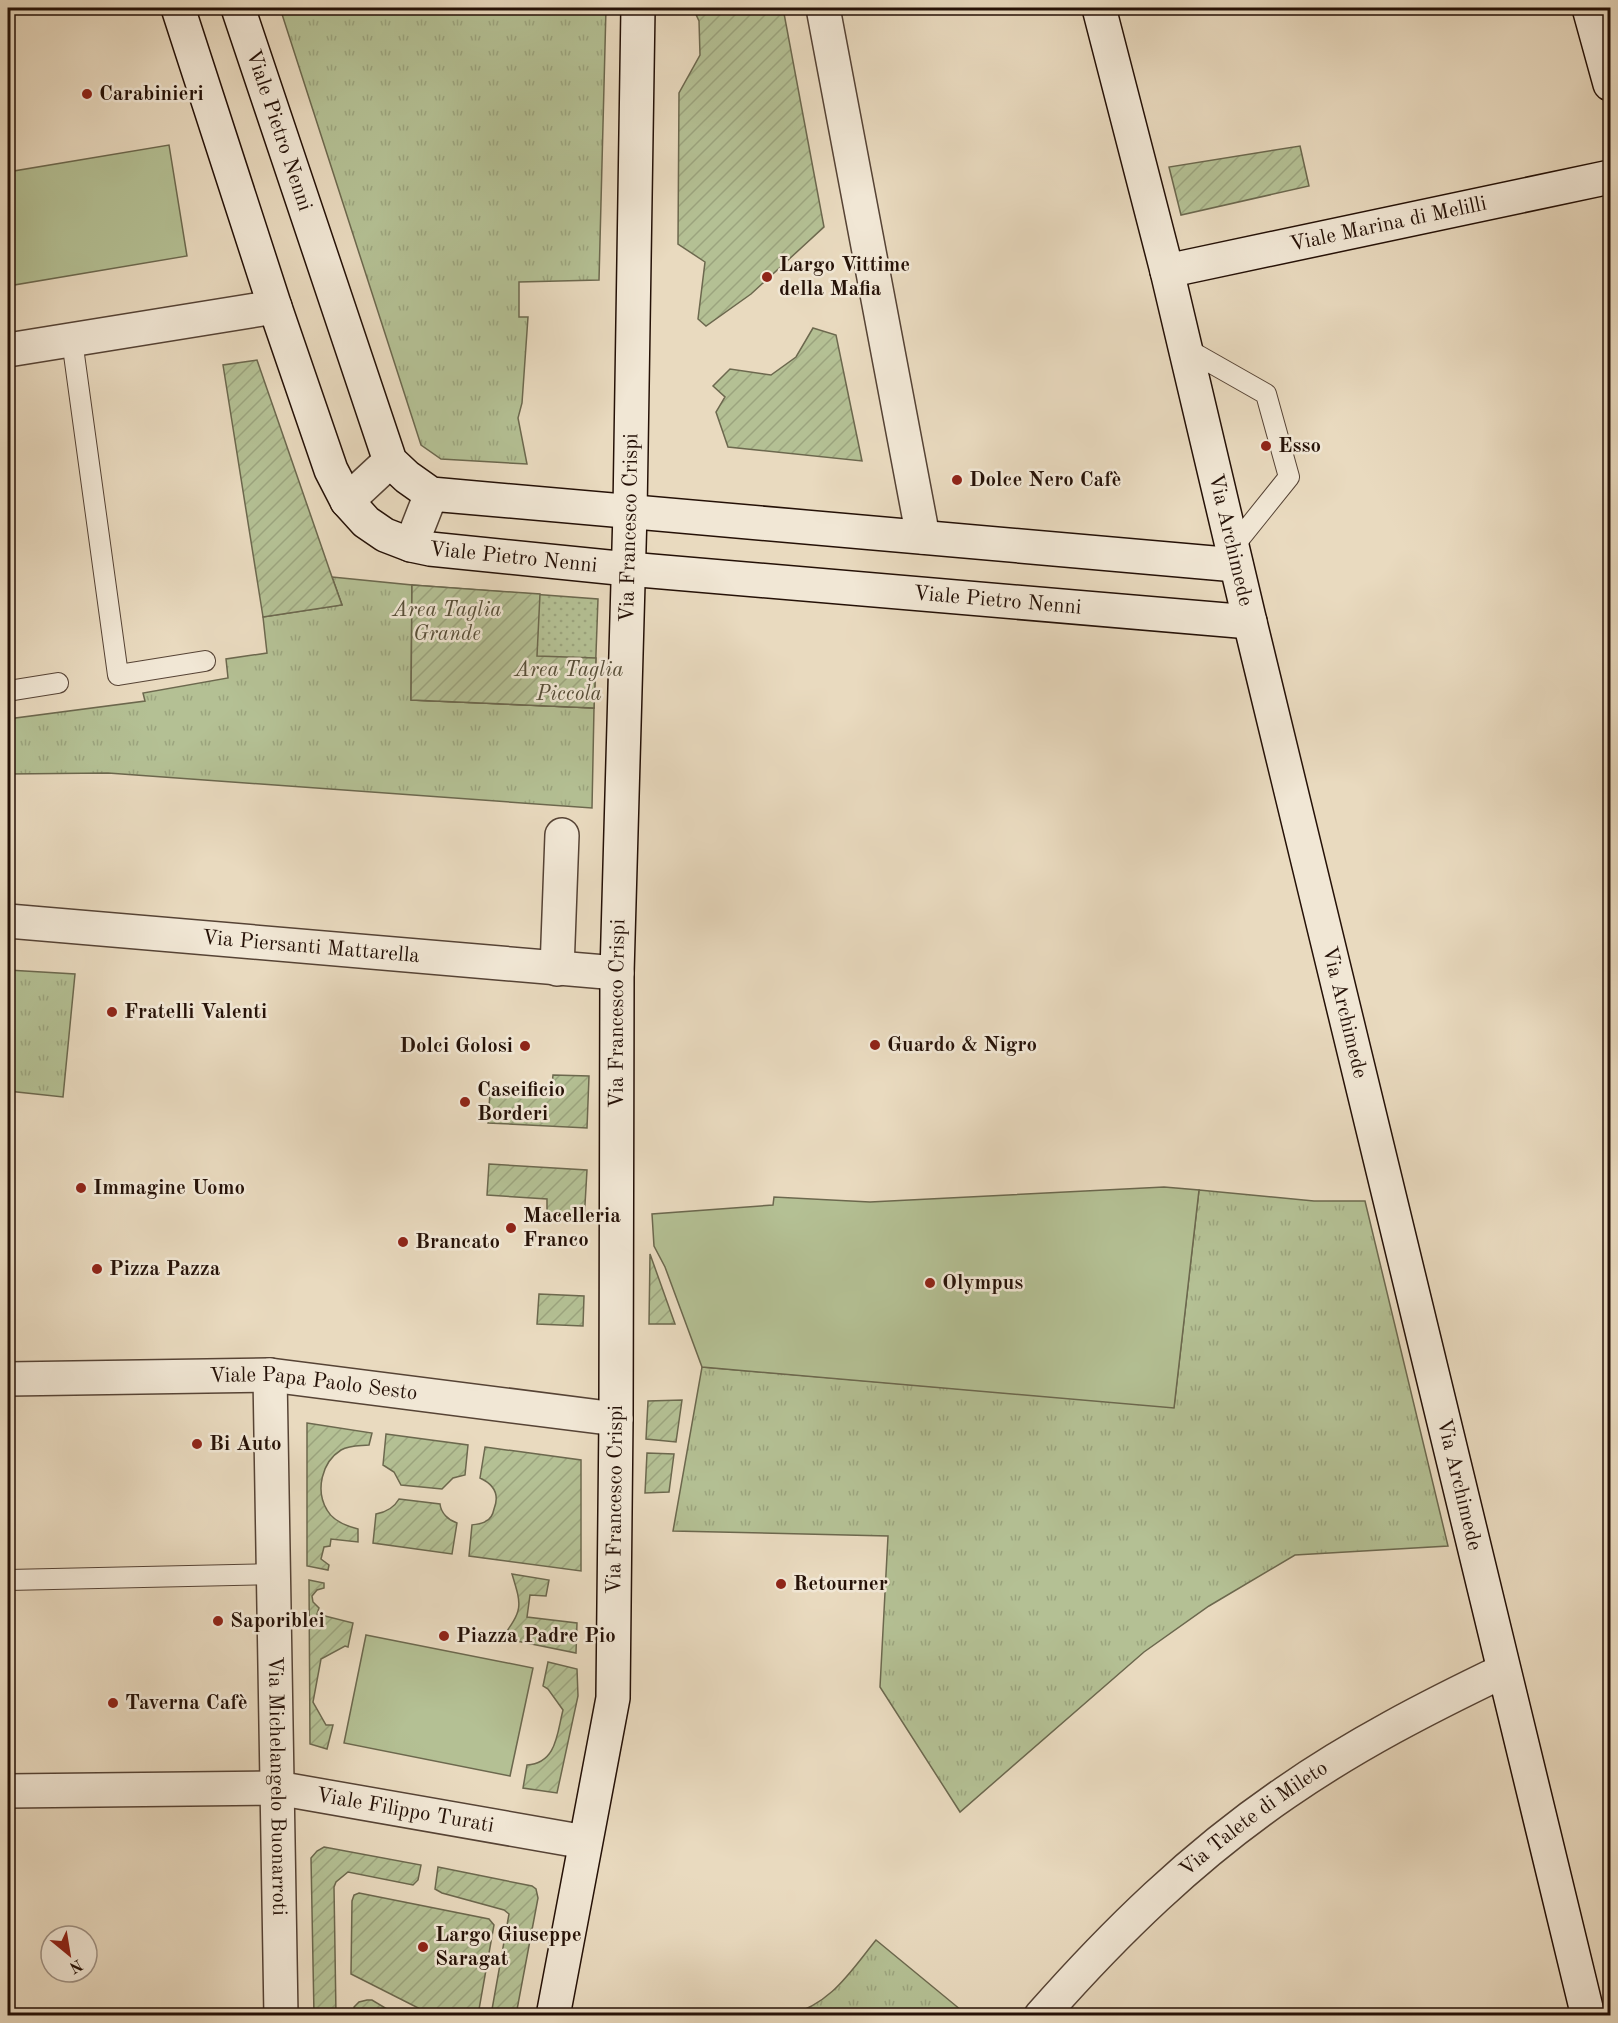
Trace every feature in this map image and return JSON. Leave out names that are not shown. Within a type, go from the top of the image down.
[{"type":"street","name":"Viale Pietro Nenni","points":[[178,8],[275,307],[331,470],[347,501],[366,522],[385,536],[430,549],[1250,622]]},
{"type":"street","name":"Viale Pietro Nenni","points":[[238,8],[390,461],[407,477],[431,494]]},
{"type":"street","name":"Via Francesco Crispi","points":[[553,2016],[613,1698],[616,1419],[616,974],[630,512],[638,8]]},
{"type":"street","points":[[823,8],[923,537]]},
{"type":"street","name":"Via Archimede","points":[[1099,8],[1167,271],[1588,2016]]},
{"type":"street","points":[[1589,8],[1611,84]]},
{"type":"street","name":"Viale Marina di Melilli","points":[[1167,271],[1611,177]]},
{"type":"street","points":[[8,350],[275,307]]},
{"type":"street","points":[[347,501],[390,461]]},
{"type":"street","points":[[411,545],[431,494],[923,537],[1234,556]]},
{"type":"street","points":[[557,969],[562,835]]},
{"type":"street","name":"Via Piersanti Mattarella","points":[[8,921],[616,974]]},
{"type":"street","name":"Viale Papa Paolo Sesto","points":[[8,1379],[270,1375],[616,1419]]},
{"type":"street","name":"Via Michelangelo Buonarroti","points":[[270,1375],[281,2016]]},
{"type":"street","name":"Via Talete di Mileto","points":[[1041,2016],[1094,1956],[1154,1897],[1217,1843],[1284,1793],[1355,1748],[1428,1707],[1503,1671]]},
{"type":"street","name":"Viale Filippo Turati","points":[[8,1791],[277,1788],[585,1842]]},
{"type":"lane","points":[[72,340],[118,675],[206,661]]},
{"type":"lane","points":[[1185,348],[1266,394],[1289,477],[1234,556]]},
{"type":"lane","points":[[8,691],[58,684]]},
{"type":"lane","points":[[8,1580],[274,1574]]},
{"type":"green space","points":[[280,8],[606,8],[599,280],[519,282],[519,317],[528,317],[522,403],[518,418],[527,464],[441,459],[421,445]]},
{"type":"green space","points":[[693,8],[783,8],[824,227],[751,294],[706,326],[698,319],[705,262],[678,244],[679,93],[700,55],[699,21]]},
{"type":"green space","points":[[169,145],[187,256],[8,286],[8,172]]},
{"type":"green space","points":[[1300,146],[1309,186],[1181,215],[1169,167]]},
{"type":"green space","points":[[813,328],[836,335],[862,461],[728,447],[716,412],[725,397],[713,386],[730,369],[771,375],[796,357]]},
{"type":"green space","points":[[257,360],[342,605],[263,617],[223,365]]},
{"type":"green space","points":[[332,577],[412,585],[412,700],[594,708],[592,808],[108,773],[8,774],[8,719],[145,701],[143,693],[228,678],[226,659],[267,653],[263,617],[342,605]]},
{"type":"green space","name":"Area Taglia Piccola","points":[[412,585],[598,599],[594,708],[411,700]]},
{"type":"green space","name":"Area Taglia Grande","points":[[412,585],[540,594],[537,656],[596,658],[594,708],[411,700]]},
{"type":"green space","points":[[8,970],[75,974],[63,1097],[8,1091]]},
{"type":"green space","points":[[553,1075],[589,1076],[587,1128],[488,1123],[490,1092],[551,1095]]},
{"type":"green space","points":[[489,1164],[587,1170],[584,1222],[547,1219],[547,1199],[487,1195]]},
{"type":"green space","name":"Olympus","points":[[1164,1187],[1199,1190],[1174,1408],[702,1367],[665,1267],[654,1246],[652,1214],[773,1205],[774,1197],[870,1202]]},
{"type":"green space","points":[[1199,1190],[1314,1201],[1365,1201],[1448,1546],[1295,1555],[1209,1606],[1144,1652],[960,1812],[880,1687],[888,1536],[673,1531],[702,1367],[1174,1407]]},
{"type":"green space","points":[[650,1254],[675,1324],[649,1324]]},
{"type":"green space","points":[[539,1294],[584,1296],[583,1326],[537,1324]]},
{"type":"green space","points":[[682,1400],[676,1442],[646,1439],[648,1401]]},
{"type":"green space","points":[[307,1423],[372,1433],[369,1445],[348,1447],[334,1455],[322,1477],[321,1494],[327,1510],[340,1522],[358,1529],[358,1542],[331,1539],[330,1546],[324,1547],[321,1559],[329,1565],[328,1570],[307,1566]]},
{"type":"green space","points":[[386,1434],[468,1445],[465,1475],[453,1478],[442,1489],[401,1485],[394,1472],[383,1465]]},
{"type":"green space","points":[[485,1447],[581,1460],[581,1571],[469,1556],[472,1525],[489,1519],[496,1504],[494,1490],[489,1483],[480,1478]]},
{"type":"green space","points":[[647,1453],[674,1454],[669,1492],[645,1493]]},
{"type":"green space","points":[[399,1499],[440,1504],[445,1516],[457,1523],[452,1554],[373,1543],[376,1514],[390,1509]]},
{"type":"green space","points":[[512,1574],[549,1580],[546,1596],[530,1595],[527,1617],[577,1623],[576,1653],[502,1638],[519,1608],[518,1594]]},
{"type":"green space","points":[[309,1580],[324,1583],[324,1588],[317,1590],[312,1596],[313,1602],[319,1608],[317,1614],[353,1623],[348,1647],[345,1646],[321,1659],[313,1702],[326,1725],[333,1725],[327,1749],[310,1744]]},
{"type":"green space","points":[[366,1635],[533,1668],[510,1776],[344,1743]]},
{"type":"green space","points":[[548,1662],[577,1669],[578,1696],[557,1793],[523,1788],[527,1765],[537,1763],[550,1753],[557,1737],[563,1710],[548,1689],[543,1686]]},
{"type":"green space","points":[[324,1847],[421,1865],[418,1880],[413,1885],[348,1872],[336,1882],[334,1887],[336,2015],[314,2015],[311,1858]]},
{"type":"green space","points":[[438,1867],[532,1886],[536,1889],[538,1898],[516,2015],[491,2015],[509,1914],[504,1910],[435,1889]]},
{"type":"green space","points":[[359,1893],[489,1919],[494,1925],[478,2015],[432,2015],[351,1974],[352,1901],[354,1895]]},
{"type":"green space","points":[[876,1940],[961,2010],[957,2015],[789,2015],[804,2010],[828,1995],[848,1975]]},
{"type":"green space","points":[[372,2000],[397,2015],[354,2015],[354,2007],[359,2002]]},
{"type":"place","name":"Carabinieri","points":[[87,94]]},
{"type":"place","name":"Largo Vittime della Mafia","points":[[767,277]]},
{"type":"place","name":"Esso","points":[[1266,446]]},
{"type":"place","name":"Dolce Nero Cafè","points":[[957,480]]},
{"type":"place","name":"Fratelli Valenti","points":[[112,1012]]},
{"type":"place","name":"Guardo & Nigro","points":[[875,1045]]},
{"type":"place","name":"Dolci Golosi","points":[[525,1046]]},
{"type":"place","name":"Caseificio Borderi","points":[[465,1102]]},
{"type":"place","name":"Immagine Uomo","points":[[81,1188]]},
{"type":"place","name":"Macelleria Franco","points":[[511,1228]]},
{"type":"place","name":"Brancato","points":[[403,1242]]},
{"type":"place","name":"Pizza Pazza","points":[[97,1269]]},
{"type":"place","name":"Olympus","points":[[930,1283]]},
{"type":"place","name":"Bi Auto","points":[[197,1444]]},
{"type":"place","name":"Retourner","points":[[781,1584]]},
{"type":"place","name":"Saporiblei","points":[[218,1621]]},
{"type":"place","name":"Piazza Padre Pio","points":[[444,1636]]},
{"type":"place","name":"Taverna Cafè","points":[[113,1703]]},
{"type":"place","name":"Largo Giuseppe Saragat","points":[[423,1947]]}]
